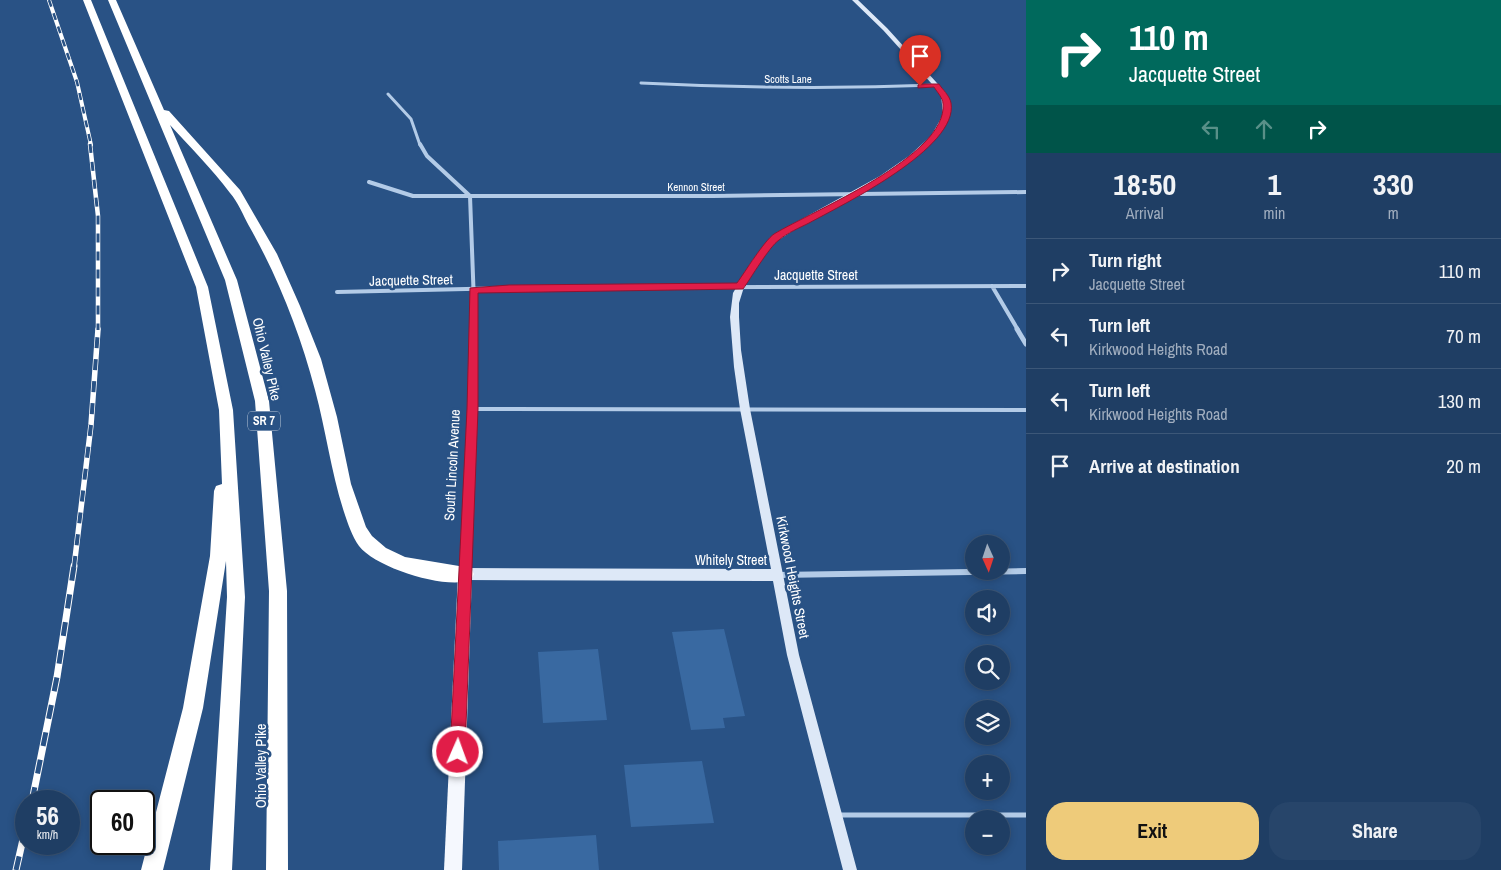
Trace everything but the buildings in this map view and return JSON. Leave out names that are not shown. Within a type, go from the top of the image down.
[{"type":"highway","points":[[87,0],[202,287],[226,410],[236,597],[221,870]]},
{"type":"highway","name":"Ohio Valley Pike","points":[[112,0],[231,280],[262,401],[278,592],[277,870]]},
{"type":"highway","points":[[157,104],[236,192],[271,254],[294,306],[314,359],[330,417],[343,484],[359,531],[366,542],[380,554],[404,565],[433,571],[465,574]]},
{"type":"highway","points":[[152,870],[193,708],[218,556],[226,410]]},
{"type":"main road","name":"South Lincoln Avenue","points":[[453,870],[465,574]]},
{"type":"street","points":[[740,286],[775,238],[859,193],[914,156],[936,136],[943,125],[947,111],[947,101],[936,85],[885,29],[855,0]]},
{"type":"street","name":"Scotts Lane","points":[[641,83],[750,88],[869,88],[936,85]]},
{"type":"street","points":[[388,94],[410,119],[426,156],[470,196]]},
{"type":"street","name":"Kennon Street","points":[[369,182],[412,196],[713,196],[1026,192]]},
{"type":"street","name":"South Lincoln Avenue","points":[[465,574],[473,409],[474,290],[471,264],[470,196]]},
{"type":"street","name":"Kirkwood Heights Street","points":[[740,286],[735,306],[739,370],[745,410],[793,655],[837,815],[850,870]]},
{"type":"street","points":[[992,286],[1026,344]]},
{"type":"street","name":"Jacquette Street","points":[[337,292],[509,288],[1026,286]]},
{"type":"street","name":"Whitely Street","points":[[465,574],[778,575],[1026,571]]},
{"type":"lane","points":[[473,409],[1026,410]]},
{"type":"lane","points":[[837,815],[1026,815]]},
{"type":"railway","points":[[49,0],[77,82],[91,145]]},
{"type":"railway","points":[[90,144],[98,216],[98,329]]},
{"type":"railway","points":[[74,567],[91,425],[98,329]]},
{"type":"railway","points":[[34,790],[57,677],[74,566]]},
{"type":"railway","points":[[16,870],[19,855]]},
{"type":"route","points":[[458,752],[473,409],[474,290],[740,286],[775,238],[805,220],[859,193],[914,156],[936,136],[943,125],[947,111],[947,101],[936,85],[920,86]]}]
